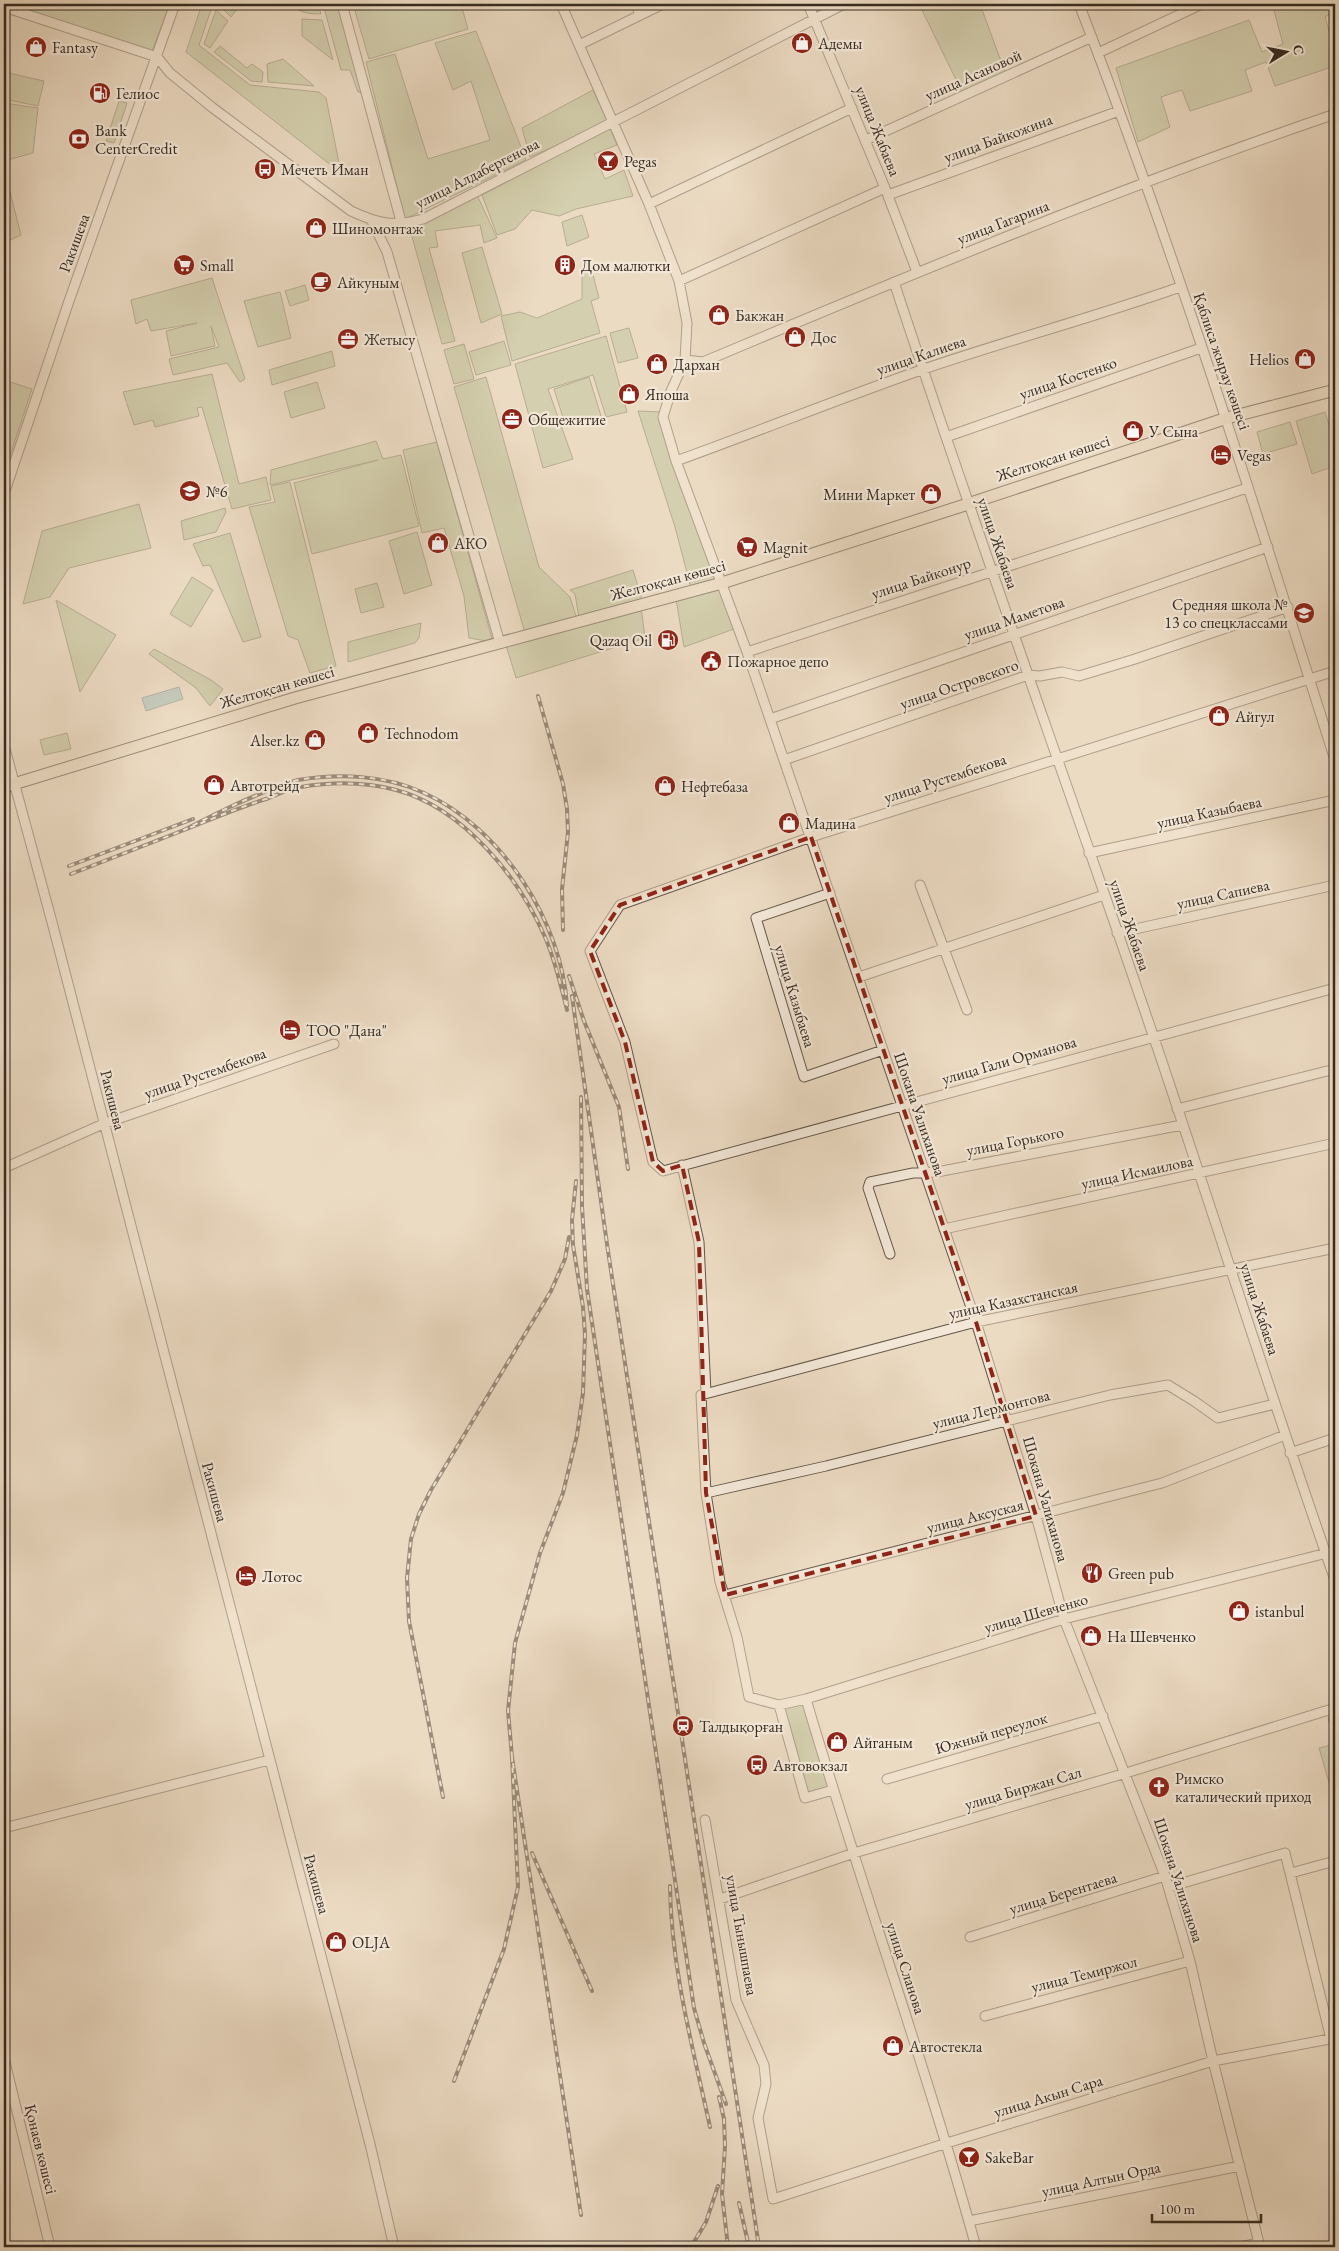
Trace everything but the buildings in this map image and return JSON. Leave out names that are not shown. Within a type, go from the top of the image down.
[{"type":"main road","name":"Желтоқсан көшесі","points":[[9,785],[295,698],[722,583],[1227,418],[1335,390]]},
{"type":"street","name":"Ракишева","points":[[4,494],[68,301],[175,4]]},
{"type":"street","points":[[342,4],[402,225]]},
{"type":"street","name":"Шокана Уалиханова","points":[[561,4],[611,122],[649,204],[679,281],[687,323],[684,360],[671,391],[663,418],[676,461],[747,652],[811,836],[901,1106],[976,1322],[1036,1516],[1064,1619],[1165,1876],[1190,1961],[1213,2061],[1260,2245]]},
{"type":"street","points":[[636,4],[640,16]]},
{"type":"street","points":[[579,45],[663,4]]},
{"type":"street","name":"улица Жабаева","points":[[808,4],[866,140],[917,272]]},
{"type":"street","name":"улица Алдабергенова","points":[[157,57],[170,73],[213,108],[351,211],[372,221],[402,225],[423,219],[844,4]]},
{"type":"street","name":"Қаблиса жырау көшесі","points":[[1079,4],[1145,183],[1227,418],[1247,488],[1288,606],[1309,678],[1332,739],[1335,760]]},
{"type":"street","points":[[1098,52],[1202,4]]},
{"type":"street","points":[[4,7],[157,57]]},
{"type":"street","name":"улица Асановой","points":[[866,140],[1092,37]]},
{"type":"street","points":[[649,204],[852,108]]},
{"type":"street","name":"улица Байкожина","points":[[679,281],[886,191],[1119,111]]},
{"type":"street","name":"улица Гагарина","points":[[684,360],[703,362],[917,272],[1145,183],[1335,114]]},
{"type":"street","points":[[372,221],[387,252],[500,643]]},
{"type":"street","name":"улица Жабаева","points":[[894,282],[968,504],[1232,1269],[1290,1453],[1331,1552],[1335,1580]]},
{"type":"street","name":"улица Калиева","points":[[676,461],[923,369],[1012,340],[1108,312],[1180,287]]},
{"type":"street","name":"улица Костенко","points":[[946,437],[1201,348]]},
{"type":"street","name":"улица Байконур","points":[[747,652],[1247,488]]},
{"type":"street","name":"улица Маметова","points":[[770,719],[1268,547]]},
{"type":"street","name":"улица Островского","points":[[784,760],[1028,675],[1040,676],[1062,672],[1079,676],[1135,659],[1288,606]]},
{"type":"street","name":"улица Рустембекова","points":[[663,1171],[653,1162],[625,1042],[590,951],[620,905],[811,836],[1335,671]]},
{"type":"street","name":"Ракишева","points":[[4,745],[9,785],[103,1124],[370,2144],[394,2247]]},
{"type":"street","name":"улица Казыбаева","points":[[1089,853],[1335,800]]},
{"type":"street","points":[[920,885],[967,1010]]},
{"type":"street","name":"улица Сапиева","points":[[1117,933],[1335,885]]},
{"type":"street","name":"улица Казыбаева","points":[[830,894],[756,918],[804,1077],[883,1050]]},
{"type":"street","points":[[859,977],[945,950],[1104,895]]},
{"type":"street","name":"улица Гали Орманова","points":[[663,1171],[1153,1036],[1335,988]]},
{"type":"street","name":"улица Рустембекова","points":[[4,1168],[103,1124],[334,1044]]},
{"type":"street","points":[[1177,1109],[1335,1069]]},
{"type":"street","name":"улица Горького","points":[[890,1254],[868,1188],[870,1182],[913,1172],[937,1172],[1182,1125]]},
{"type":"street","name":"улица Исмаилова","points":[[944,1230],[1335,1143]]},
{"type":"street","points":[[682,1165],[699,1242],[706,1492],[720,1582],[737,1637],[749,1697],[779,1705],[806,1699]]},
{"type":"street","name":"улица Казахстанская","points":[[704,1394],[976,1322],[1335,1248]]},
{"type":"street","name":"улица Лермонтова","points":[[706,1492],[826,1466],[1110,1395],[1168,1386],[1218,1418],[1275,1404]]},
{"type":"street","name":"улица Аксуская","points":[[725,1595],[1162,1483],[1285,1435]]},
{"type":"street","points":[[1290,1453],[1335,1438]]},
{"type":"street","name":"улица Шевченко","points":[[806,1699],[1064,1619],[1331,1552]]},
{"type":"street","name":"улица Сланова","points":[[806,1699],[833,1790],[947,2143],[976,2247]]},
{"type":"street","points":[[779,1705],[805,1798],[833,1790]]},
{"type":"street","name":"улица Биржан Сал","points":[[720,1899],[854,1853],[1126,1773],[1335,1708]]},
{"type":"street","name":"Южный переулок","points":[[887,1779],[1103,1716]]},
{"type":"street","points":[[4,1828],[269,1760]]},
{"type":"street","name":"улица Тынышпаева","points":[[705,1820],[736,2000],[764,2065],[766,2084],[758,2118],[773,2199]]},
{"type":"street","points":[[1168,1887],[1286,1853],[1333,2039]]},
{"type":"street","points":[[1290,1873],[1335,1861]]},
{"type":"street","name":"улица Берентаева","points":[[970,1937],[1165,1876]]},
{"type":"street","name":"улица Темиржол","points":[[985,2016],[1190,1961]]},
{"type":"street","name":"улица Акын Сара","points":[[773,2199],[1213,2061],[1333,2039]]},
{"type":"street","name":"Қонаев көшесі","points":[[4,2058],[50,2247]]},
{"type":"street","name":"улица Алтын Орда","points":[[968,2221],[1240,2166]]},
{"type":"street","points":[[1240,2247],[1260,2245]]},
{"type":"highlighted area","points":[[811,837],[976,1322],[1036,1516],[725,1595],[706,1493],[699,1242],[682,1165],[663,1171],[653,1162],[625,1042],[590,951],[620,905]]},
{"type":"green space","points":[[8,4],[156,4],[168,9],[151,54]]},
{"type":"green space","points":[[202,4],[213,4],[199,45],[250,85],[319,92],[326,98],[341,173],[186,52]]},
{"type":"green space","points":[[218,4],[241,4],[231,17]]},
{"type":"green space","points":[[291,4],[318,4],[321,14],[304,12]]},
{"type":"green space","points":[[323,4],[338,4],[364,93],[358,92],[350,70],[341,70]]},
{"type":"green space","points":[[353,4],[461,4],[468,29],[369,59]]},
{"type":"green space","points":[[919,4],[980,4],[1005,72],[962,92]]},
{"type":"green space","points":[[1280,4],[1335,4],[1335,11],[1325,17],[1335,51],[1335,66],[1275,86],[1266,62],[1245,70],[1252,91],[1190,111],[1182,90],[1161,97],[1170,127],[1138,142],[1116,68],[1249,20],[1262,52],[1283,44],[1273,7]]},
{"type":"green space","points":[[216,10],[228,21],[210,48],[204,44]]},
{"type":"green space","points":[[302,19],[322,20],[333,60],[302,36]]},
{"type":"green space","points":[[476,31],[526,160],[405,219],[366,62],[395,54],[428,159],[490,140],[471,81],[453,90],[435,43]]},
{"type":"green space","points":[[220,46],[247,68],[252,64],[263,72],[262,82],[251,81],[214,52]]},
{"type":"green space","points":[[283,59],[314,86],[268,82],[267,64]]},
{"type":"green space","points":[[4,72],[44,81],[38,106],[4,99]]},
{"type":"green space","points":[[593,90],[608,123],[530,157],[522,128]]},
{"type":"green space","points":[[119,101],[127,103],[114,143],[106,141]]},
{"type":"green space","points":[[4,103],[38,108],[33,153],[4,161]]},
{"type":"green space","points":[[610,128],[617,145],[594,154],[605,179],[624,170],[633,196],[576,209],[559,216],[532,210],[515,229],[497,235],[482,195]]},
{"type":"green space","points":[[6,176],[21,235],[4,243],[4,177]]},
{"type":"green space","points":[[477,195],[497,238],[484,243],[480,225],[435,231],[438,247],[429,248],[455,341],[442,344],[409,226]]},
{"type":"green space","points":[[582,215],[589,237],[567,246],[562,222]]},
{"type":"green space","points":[[482,247],[502,314],[481,323],[462,253]]},
{"type":"green space","points":[[592,271],[599,298],[591,301],[600,333],[512,361],[501,316],[520,312],[537,318],[582,299],[582,273]]},
{"type":"green space","points":[[212,278],[245,379],[240,382],[227,363],[173,375],[169,359],[219,347],[211,326],[215,346],[171,356],[166,331],[197,323],[151,331],[147,319],[136,324],[131,300]]},
{"type":"green space","points":[[305,285],[309,300],[290,306],[285,291]]},
{"type":"green space","points":[[280,292],[291,338],[258,347],[244,301]]},
{"type":"green space","points":[[629,328],[638,358],[618,363],[610,333]]},
{"type":"green space","points":[[606,336],[627,412],[606,417],[593,375],[548,389],[573,459],[543,468],[515,364]]},
{"type":"green space","points":[[504,341],[511,365],[476,375],[469,352]]},
{"type":"green space","points":[[464,344],[474,379],[454,384],[444,350]]},
{"type":"green space","points":[[332,351],[335,366],[272,385],[269,370]]},
{"type":"green space","points":[[212,374],[239,484],[266,477],[271,500],[232,509],[202,407],[197,408],[199,416],[155,427],[153,420],[134,425],[123,392]]},
{"type":"green space","points":[[486,377],[539,567],[570,597],[577,619],[525,633],[454,387]]},
{"type":"green space","points":[[589,377],[601,416],[566,427],[554,389]]},
{"type":"green space","points":[[4,380],[32,389],[4,474],[4,401],[7,399]]},
{"type":"green space","points":[[317,382],[325,408],[291,418],[284,392]]},
{"type":"green space","points":[[638,411],[663,412],[719,581],[691,588],[675,527]]},
{"type":"green space","points":[[1325,412],[1335,445],[1335,466],[1312,474],[1296,421]]},
{"type":"green space","points":[[1290,422],[1297,444],[1263,454],[1257,432]]},
{"type":"green space","points":[[376,441],[383,459],[401,455],[419,526],[312,554],[294,483],[378,460],[270,485],[271,470]]},
{"type":"green space","points":[[437,442],[493,642],[469,638],[464,596],[444,528],[422,533],[403,450]]},
{"type":"green space","points":[[290,482],[336,666],[310,673],[298,640],[288,636],[249,507],[275,502],[271,486]]},
{"type":"green space","points":[[139,504],[151,548],[69,568],[50,597],[23,604],[42,531]]},
{"type":"green space","points":[[225,508],[226,512],[216,532],[184,540],[181,521]]},
{"type":"green space","points":[[417,532],[432,585],[404,594],[389,541]]},
{"type":"green space","points":[[230,533],[261,637],[243,642],[210,565],[203,566],[193,544]]},
{"type":"green space","points":[[633,570],[642,600],[579,618],[575,594],[570,590]]},
{"type":"green space","points":[[192,577],[213,590],[191,627],[170,614]]},
{"type":"green space","points":[[377,583],[384,607],[361,613],[355,589]]},
{"type":"green space","points":[[719,587],[734,629],[684,647],[676,599]]},
{"type":"green space","points":[[56,600],[116,635],[80,692]]},
{"type":"green space","points":[[641,607],[645,638],[516,678],[506,645]]},
{"type":"green space","points":[[421,623],[419,638],[415,643],[348,662],[348,642]]},
{"type":"green space","points":[[154,649],[211,680],[223,689],[210,706],[196,688],[149,654]]},
{"type":"green space","points":[[67,733],[71,749],[44,755],[40,740]]},
{"type":"green space","points":[[805,1702],[830,1787],[807,1794],[782,1706]]},
{"type":"green space","points":[[1335,1716],[1335,1744],[1328,1718]]},
{"type":"green space","points":[[1335,1744],[1335,1792],[1332,1793],[1319,1748]]},
{"type":"water","points":[[179,687],[183,699],[146,711],[142,698]]},
{"type":"railway","points":[[538,696],[563,784],[567,809],[568,832],[562,889],[563,930]]},
{"type":"railway","points":[[567,1006],[563,974],[554,942],[540,911],[523,881],[479,829],[452,809],[424,793],[394,782],[362,777],[345,776],[298,780],[239,803],[184,830],[289,790],[312,785],[373,785],[396,790],[421,799],[444,812],[486,847],[520,891],[534,914],[549,946],[567,1010]]},
{"type":"railway","points":[[69,866],[193,819]]},
{"type":"railway","points":[[71,874],[184,830]]},
{"type":"railway","points":[[569,976],[584,1021],[619,1107],[628,1169]]},
{"type":"railway","points":[[572,996],[608,1251],[759,2247]]},
{"type":"railway","points":[[581,1097],[582,1206],[587,1289],[694,2008],[704,2043],[726,2104]]},
{"type":"railway","points":[[512,1757],[508,1711],[515,1643],[540,1553],[563,1493],[577,1435],[583,1393],[585,1334],[583,1307],[573,1245],[572,1220],[576,1181]]},
{"type":"railway","points":[[443,1797],[409,1621],[407,1578],[411,1539],[419,1514],[431,1490],[551,1291],[565,1259],[569,1237]]},
{"type":"railway","points":[[454,2081],[504,1949],[518,1887],[512,1757],[581,2215]]},
{"type":"railway","points":[[532,1853],[592,1991]]},
{"type":"railway","points":[[670,1886],[674,1947],[684,2008],[710,2127]]},
{"type":"railway","points":[[719,2097],[724,2119],[725,2146],[722,2194],[728,2247]]},
{"type":"railway","points":[[691,2247],[706,2222],[718,2186]]},
{"type":"railway","points":[[739,2203],[749,2247]]},
{"type":"place","name":"Адемы","points":[[802,43]]},
{"type":"place","name":"Fantasy","points":[[36,47]]},
{"type":"place","name":"Гелиос","points":[[100,93]]},
{"type":"place","name":"Bank CenterCredit","points":[[79,139]]},
{"type":"place","name":"Pegas","points":[[608,161]]},
{"type":"place","name":"Мечеть Иман","points":[[265,169]]},
{"type":"place","name":"Шиномонтаж","points":[[316,228]]},
{"type":"place","name":"Small","points":[[184,265]]},
{"type":"place","name":"Дом малютки","points":[[565,265]]},
{"type":"place","name":"Айкуным","points":[[321,282]]},
{"type":"place","name":"Бакжан","points":[[719,315]]},
{"type":"place","name":"Дос","points":[[795,337]]},
{"type":"place","name":"Жетысу","points":[[348,339]]},
{"type":"place","name":"Helios","points":[[1305,359]]},
{"type":"place","name":"Дархан","points":[[657,364]]},
{"type":"place","name":"Япоша","points":[[629,394]]},
{"type":"place","name":"Общежитие","points":[[512,419]]},
{"type":"place","name":"У Сына","points":[[1133,431]]},
{"type":"place","name":"Vegas","points":[[1221,455]]},
{"type":"place","name":"№6","points":[[190,491]]},
{"type":"place","name":"Мини Маркет","points":[[931,494]]},
{"type":"place","name":"АКО","points":[[438,543]]},
{"type":"place","name":"Magnit","points":[[747,547]]},
{"type":"place","name":"Средняя школа № 13 со спецклассами","points":[[1304,613]]},
{"type":"place","name":"Qazaq Oil","points":[[668,640]]},
{"type":"place","name":"Пожарное депо","points":[[711,661]]},
{"type":"place","name":"Айгул","points":[[1219,716]]},
{"type":"place","name":"Technodom","points":[[368,733]]},
{"type":"place","name":"Alser.kz","points":[[315,740]]},
{"type":"place","name":"Автотрейд","points":[[214,785]]},
{"type":"place","name":"Нефтебаза","points":[[665,786]]},
{"type":"place","name":"Мадина","points":[[789,823]]},
{"type":"place","name":"ТОО \"Дана\"","points":[[290,1030]]},
{"type":"place","name":"Green pub","points":[[1092,1573]]},
{"type":"place","name":"Лотос","points":[[246,1576]]},
{"type":"place","name":"istanbul","points":[[1239,1611]]},
{"type":"place","name":"На Шевченко","points":[[1091,1636]]},
{"type":"place","name":"Талдықорған","points":[[683,1726]]},
{"type":"place","name":"Айганым","points":[[837,1742]]},
{"type":"place","name":"Автовокзал","points":[[757,1765]]},
{"type":"place","name":"Римско каталический приход","points":[[1159,1787]]},
{"type":"place","name":"OLJA","points":[[336,1942]]},
{"type":"place","name":"Автостекла","points":[[893,2046]]},
{"type":"place","name":"SakeBar","points":[[969,2157]]}]
